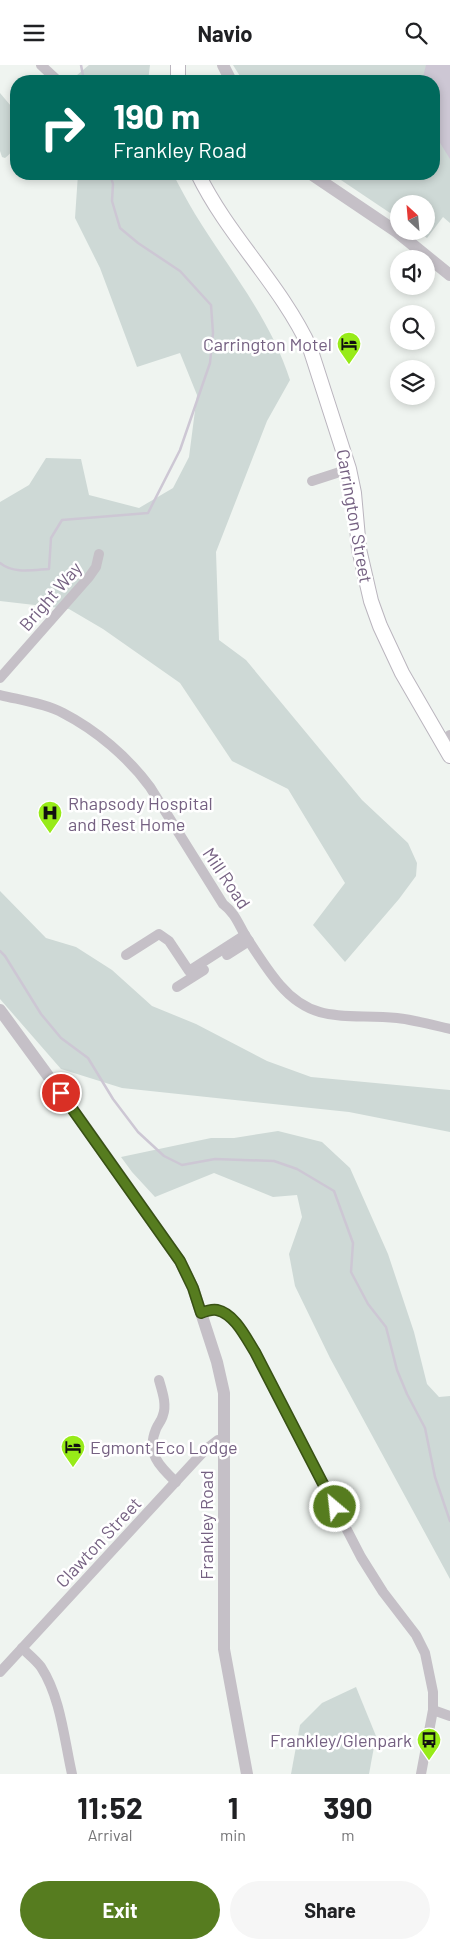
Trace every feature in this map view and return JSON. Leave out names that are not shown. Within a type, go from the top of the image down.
[{"type":"main road","name":"Carrington Street","points":[[202,180],[304,335],[316,361],[349,469],[354,493],[359,549],[371,601],[394,658],[446,738],[450,756]]},
{"type":"street","points":[[41,65],[51,75]]},
{"type":"street","points":[[320,180],[397,232],[450,275]]},
{"type":"street","points":[[312,481],[349,469]]},
{"type":"street","name":"Bright Way","points":[[0,679],[89,577],[96,567],[99,554]]},
{"type":"street","name":"Mill Road","points":[[0,695],[63,713],[107,743],[140,773],[223,905],[233,912],[247,938],[280,985],[296,1001],[308,1009],[320,1013],[342,1016],[398,1018],[450,1029]]},
{"type":"street","points":[[126,955],[159,934],[169,941],[188,971],[247,938]]},
{"type":"street","points":[[177,987],[247,938]]},
{"type":"street","name":"Frankley Road","points":[[0,1010],[180,1261],[193,1288],[224,1393],[224,1649],[247,1774]]},
{"type":"street","points":[[201,1313],[216,1310],[224,1313],[242,1331],[255,1352],[361,1557],[383,1592],[416,1635],[424,1653],[429,1673],[433,1710],[421,1774]]},
{"type":"street","points":[[159,1381],[164,1401],[164,1414],[156,1430],[152,1451],[160,1466],[176,1482]]},
{"type":"street","name":"Clawton Street","points":[[0,1672],[205,1450],[218,1440],[224,1440]]},
{"type":"street","points":[[22,1648],[40,1665],[48,1681],[57,1704],[72,1774]]},
{"type":"street","points":[[0,1655],[8,1663]]},
{"type":"street","points":[[433,1710],[450,1716]]},
{"type":"shaded area","points":[[89,65],[150,65],[149,75],[77,75]]},
{"type":"shaded area","points":[[233,65],[450,65],[450,223],[443,217],[435,228],[435,195],[390,195],[390,213],[341,180],[440,180],[440,75],[239,75]]},
{"type":"shaded area","points":[[426,65],[450,65],[450,159],[440,143],[440,75],[424,75]]},
{"type":"shaded area","points":[[0,93],[10,105],[10,154],[5,158],[2,157],[0,151]]},
{"type":"shaded area","points":[[78,180],[176,180],[195,214],[248,294],[272,336],[290,380],[267,421],[216,552],[219,640],[246,660],[362,800],[408,843],[417,863],[416,876],[399,899],[345,962],[313,925],[345,883],[288,789],[232,761],[180,683],[103,629],[69,609],[0,601],[0,502],[29,485],[46,458],[81,459],[89,495],[139,508],[173,488],[189,457],[197,395],[180,353],[137,367],[100,268],[75,218]]},
{"type":"shaded area","points":[[0,891],[46,938],[76,947],[112,970],[152,1006],[196,1024],[267,1061],[311,1077],[450,1090],[450,1132],[349,1112],[122,1088],[61,1069],[0,999]]},
{"type":"shaded area","points":[[278,1131],[322,1142],[350,1168],[388,1254],[414,1332],[427,1384],[439,1397],[450,1396],[450,1579],[330,1358],[295,1286],[289,1254],[302,1217],[297,1195],[273,1197],[214,1173],[155,1197],[121,1157],[211,1138],[234,1138]]},
{"type":"shaded area","points":[[356,1687],[376,1736],[369,1774],[291,1774],[300,1725],[322,1703]]},
{"type":"waterway","points":[[81,65],[83,75]]},
{"type":"waterway","points":[[0,563],[17,570],[49,569],[51,538],[62,520],[148,513],[180,450],[210,363],[213,333],[211,305],[180,271],[138,243],[120,228],[112,201],[112,180]]},
{"type":"waterway","points":[[0,951],[41,1014],[61,1038],[88,1058],[113,1099],[138,1132],[164,1156],[182,1165],[215,1159],[274,1161],[297,1169],[334,1191],[353,1243],[351,1272],[368,1304],[386,1327],[397,1370],[425,1428],[435,1477],[450,1521]]},
{"type":"place","name":"Carrington Motel","points":[[349,365]]},
{"type":"place","name":"Rhapsody Hospital and Rest Home","points":[[50,834]]},
{"type":"place","name":"Egmont Eco Lodge","points":[[73,1468]]},
{"type":"place","name":"Frankley/Glenpark","points":[[429,1761]]},
{"type":"route","points":[[61,1093],[180,1261],[193,1288],[201,1313],[216,1310],[224,1313],[242,1331],[255,1352],[335,1507]]}]
